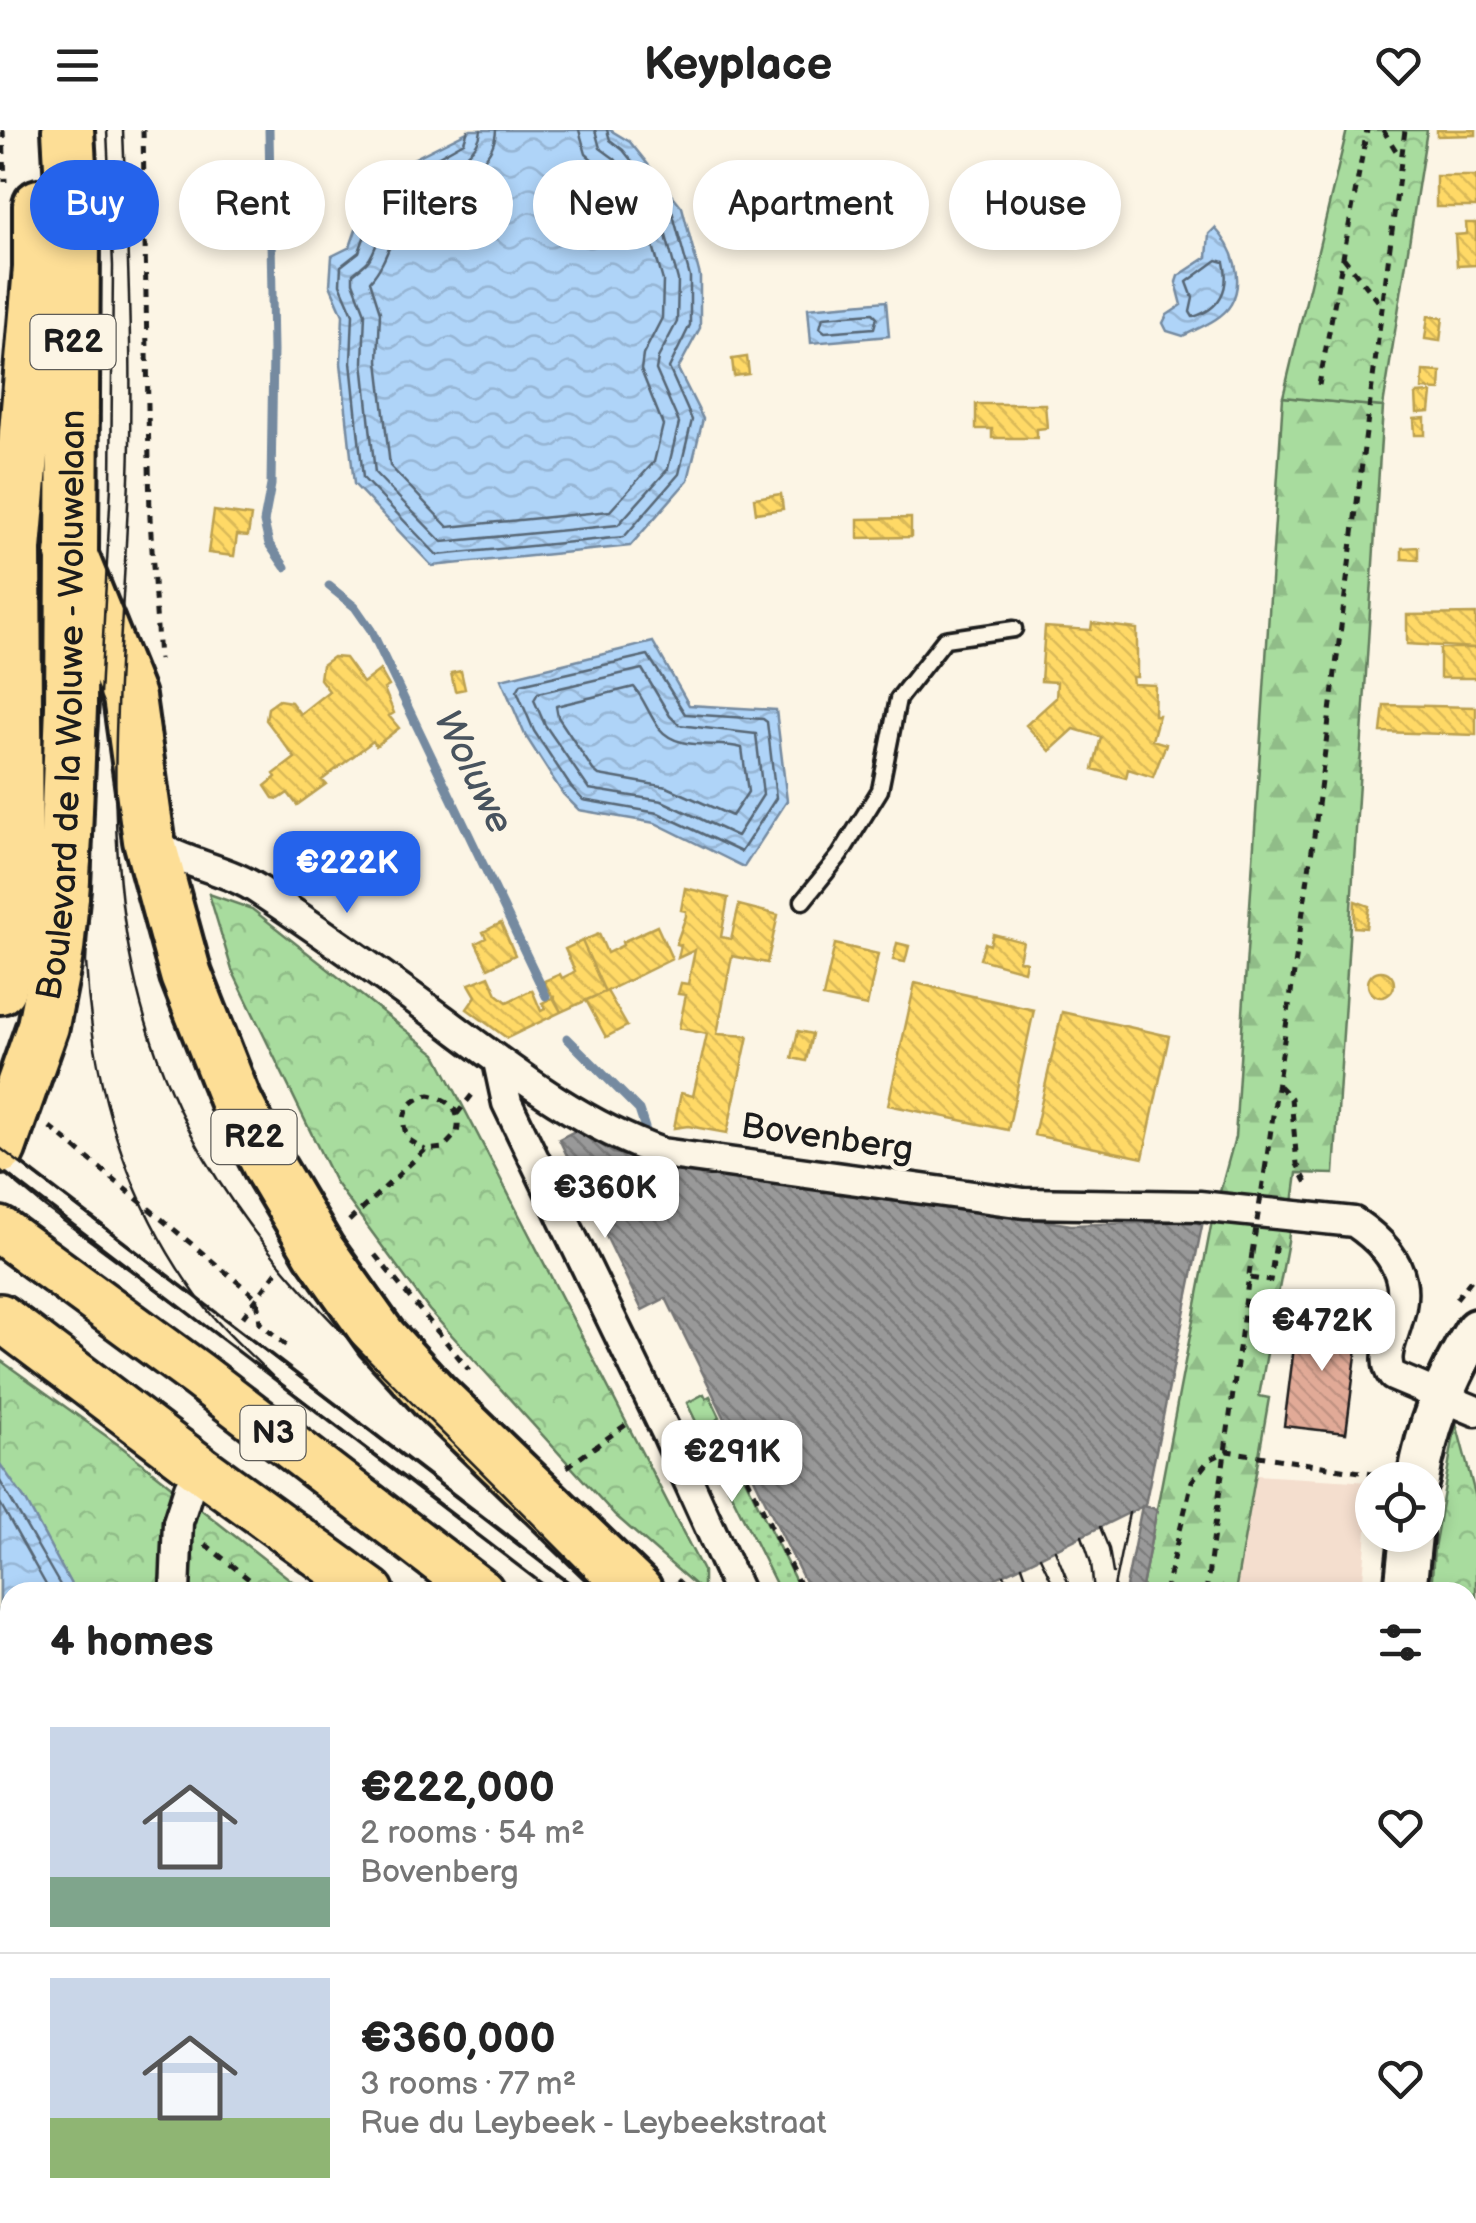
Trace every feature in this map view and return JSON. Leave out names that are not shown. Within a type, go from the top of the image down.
[{"type":"highway","name":"Boulevard de la Woluwe - Woluwelaan","points":[[0,988],[14,927],[17,872],[8,528],[39,268],[36,130]]},
{"type":"highway","name":"Boulevard de la Woluwe - Woluwelaan","points":[[18,1132],[58,950],[64,888],[71,707],[74,238],[68,130]]},
{"type":"highway","name":"R22","points":[[70,554],[144,683]]},
{"type":"highway","name":"Boulevard de la Woluwe - Woluwelaan","points":[[144,683],[149,840],[186,975],[236,1102],[280,1186],[344,1289],[381,1338],[452,1383],[560,1482],[653,1582]]},
{"type":"main road","name":"N3","points":[[0,1230],[198,1375],[468,1582]]},
{"type":"main road","name":"N3","points":[[0,1316],[358,1582]]},
{"type":"street","name":"Bovenberg","points":[[149,840],[166,853],[255,887],[568,1111],[662,1153],[1024,1203],[1199,1206],[1354,1222]]},
{"type":"street","points":[[498,1060],[506,1103],[733,1582]]},
{"type":"street","points":[[1354,1222],[1375,1236],[1404,1282],[1402,1310],[1387,1369],[1393,1376],[1459,1403]]},
{"type":"street","points":[[1412,1462],[1459,1403],[1476,1330]]},
{"type":"street","points":[[175,1582],[178,1522],[188,1488]]},
{"type":"street","points":[[1406,1582],[1409,1552]]},
{"type":"lane","points":[[803,901],[840,856],[880,790],[898,699],[945,639],[1014,629]]},
{"type":"lane","points":[[0,1158],[554,1582]]},
{"type":"path","points":[[144,130],[150,518],[144,683]]},
{"type":"path","points":[[1319,385],[1367,130]]},
{"type":"path","points":[[1383,130],[1402,160]]},
{"type":"path","points":[[1208,1582],[1314,836],[1405,130]]},
{"type":"path","points":[[1343,257],[1382,306]]},
{"type":"path","points":[[1278,1086],[1291,1098],[1296,1164],[1306,1186],[1354,1222]]},
{"type":"path","points":[[349,1221],[426,1150],[450,1142],[459,1124],[451,1103],[429,1095],[409,1105],[403,1120],[408,1139],[426,1150]]},
{"type":"path","points":[[18,1132],[257,1298],[260,1323]]},
{"type":"path","points":[[1248,1278],[1270,1281],[1281,1215]]},
{"type":"path","points":[[373,1252],[452,1383]]},
{"type":"path","points":[[560,1482],[616,1429],[654,1409]]},
{"type":"path","points":[[720,1420],[798,1582]]},
{"type":"path","points":[[1167,1582],[1192,1481],[1210,1460],[1228,1451],[1355,1471]]},
{"type":"path","points":[[178,1522],[253,1582]]},
{"type":"shaded area","points":[[1256,1475],[1355,1481],[1355,1552],[1365,1552],[1363,1582],[1237,1582]]},
{"type":"green space","points":[[1347,130],[1427,130],[1383,407],[1283,397]]},
{"type":"green space","points":[[1283,397],[1383,407],[1334,1174],[1297,1173],[1259,1396],[1269,1398],[1237,1582],[1143,1582],[1212,1221],[1235,1137]]},
{"type":"green space","points":[[209,894],[252,909],[436,1054],[703,1571],[703,1582],[692,1582],[615,1515],[429,1310],[335,1182],[232,970]]},
{"type":"green space","points":[[0,1360],[123,1448],[293,1582],[0,1582]]},
{"type":"green space","points":[[704,1394],[706,1398],[710,1396],[720,1417],[716,1420],[737,1462],[720,1471],[687,1403]]},
{"type":"green space","points":[[1456,1423],[1476,1498],[1476,1582],[1432,1582],[1434,1552],[1445,1552],[1445,1486]]},
{"type":"green space","points":[[737,1462],[796,1582],[775,1582],[720,1471]]},
{"type":"water","points":[[471,130],[610,130],[630,142],[644,160],[533,160],[533,250],[673,250],[673,196],[682,207],[700,276],[700,328],[678,369],[703,419],[688,480],[630,546],[432,566],[354,484],[341,363],[343,315],[330,285],[332,256],[345,250],[513,250],[513,160],[411,160]]},
{"type":"water","points":[[1215,228],[1235,264],[1237,284],[1231,304],[1216,319],[1183,336],[1167,331],[1163,323],[1167,315],[1182,305],[1178,276],[1207,257],[1209,234]]},
{"type":"water","points":[[886,301],[889,336],[811,343],[808,308]]},
{"type":"water","points":[[653,642],[689,705],[776,710],[787,801],[744,867],[655,823],[579,810],[563,794],[525,735],[501,679]]},
{"type":"water","points":[[0,1464],[26,1501],[70,1582],[0,1582]]},
{"type":"building: Homes","points":[[1437,130],[1476,130],[1476,135],[1437,136]]},
{"type":"building: Homes","points":[[1436,176],[1476,176],[1476,207],[1436,207]]},
{"type":"building: Homes","points":[[1466,223],[1476,223],[1476,265],[1457,266],[1455,235],[1467,234]]},
{"type":"building: Homes","points":[[1428,316],[1443,318],[1440,341],[1425,339]]},
{"type":"building: Homes","points":[[747,357],[749,374],[734,376],[732,359]]},
{"type":"building: Homes","points":[[1423,371],[1441,372],[1440,390],[1422,389]]},
{"type":"building: Homes","points":[[1432,393],[1430,412],[1417,413],[1416,394]]},
{"type":"building: Homes","points":[[976,404],[1045,404],[1047,428],[1037,429],[1037,438],[992,438],[992,429],[976,429]]},
{"type":"building: Homes","points":[[1425,418],[1425,435],[1415,435],[1414,419]]},
{"type":"building: Homes","points":[[781,494],[783,509],[756,513],[754,498]]},
{"type":"building: Homes","points":[[214,511],[251,516],[248,536],[237,535],[234,556],[208,553]]},
{"type":"building: Homes","points":[[911,518],[911,537],[858,538],[858,519]]},
{"type":"building: Homes","points":[[1418,547],[1418,560],[1402,559],[1402,548]]},
{"type":"building: Homes","points":[[1476,614],[1476,648],[1407,644],[1407,615]]},
{"type":"building: Homes","points":[[1092,623],[1137,629],[1137,677],[1132,677],[1133,684],[1155,685],[1154,715],[1159,715],[1152,740],[1166,744],[1153,777],[1128,769],[1126,778],[1093,769],[1101,737],[1074,729],[1050,751],[1026,725],[1056,698],[1057,682],[1041,681],[1045,627],[1091,630]]},
{"type":"building: Homes","points":[[1440,648],[1476,648],[1476,678],[1440,678]]},
{"type":"building: Homes","points":[[333,657],[345,658],[363,683],[380,670],[389,686],[384,689],[394,713],[389,716],[399,728],[376,746],[373,741],[322,780],[326,784],[297,805],[288,793],[273,798],[265,786],[295,758],[266,720],[268,708],[279,700],[291,702],[300,714],[329,691],[320,679],[322,665]]},
{"type":"building: Homes","points":[[461,671],[465,689],[455,691],[451,673]]},
{"type":"building: Homes","points":[[1384,705],[1476,707],[1476,735],[1381,732]]},
{"type":"building: Homes","points":[[685,888],[728,898],[721,937],[731,939],[739,905],[778,915],[767,963],[732,956],[717,1034],[748,1036],[727,1133],[688,1126],[674,1128],[681,1093],[693,1096],[707,1034],[679,1028],[686,995],[678,994],[681,983],[688,984],[695,950],[678,958],[681,945],[676,944],[686,916],[686,911],[681,910]]},
{"type":"building: Homes","points":[[1355,901],[1369,906],[1366,928],[1354,927]]},
{"type":"building: Homes","points":[[501,923],[515,955],[488,968],[476,943],[486,938],[483,932]]},
{"type":"building: Homes","points":[[657,926],[672,959],[605,992],[582,941],[599,934],[607,953]]},
{"type":"building: Homes","points":[[993,934],[1023,942],[1019,960],[1026,962],[1024,971],[980,959]]},
{"type":"building: Homes","points":[[582,941],[605,992],[561,1012],[544,981],[575,971],[565,949]]},
{"type":"building: Homes","points":[[897,943],[909,946],[905,962],[893,960]]},
{"type":"building: Homes","points":[[835,944],[878,954],[867,1006],[823,997]]},
{"type":"building: Homes","points":[[1381,971],[1391,974],[1391,994],[1381,997],[1371,994],[1368,984],[1371,974]]},
{"type":"building: Homes","points":[[489,976],[497,994],[507,1002],[532,990],[541,1011],[545,1009],[542,1003],[554,997],[561,1012],[507,1038],[467,1009],[476,996],[469,984]]},
{"type":"building: Homes","points":[[915,983],[1034,1010],[1008,1130],[888,1105]]},
{"type":"building: Homes","points":[[607,991],[627,1026],[606,1037],[586,1000]]},
{"type":"building: Homes","points":[[1062,1012],[1169,1036],[1143,1158],[1034,1135]]},
{"type":"building: Homes","points":[[798,1031],[812,1034],[806,1061],[792,1058]]},
{"type":"building: Industry","points":[[579,1129],[613,1153],[1071,1225],[1203,1221],[1145,1505],[988,1582],[805,1582],[666,1298],[642,1310],[559,1139]]},
{"type":"building: Industry","points":[[1142,1506],[1157,1509],[1143,1582],[1127,1582]]},
{"type":"building: Other","points":[[1298,1315],[1360,1324],[1346,1433],[1284,1426]]},
{"type":"waterway","name":"Woluwe","points":[[269,130],[273,350],[271,485],[264,522],[269,544],[285,567]]},
{"type":"waterway","name":"Woluwe","points":[[329,586],[355,607],[371,630],[546,996]]},
{"type":"waterway","name":"Woluwe","points":[[567,1038],[639,1110],[645,1128]]},
{"type":"tram line","points":[[107,130],[113,266],[111,486],[86,962],[90,1007],[96,1052],[117,1139],[151,1221],[206,1309],[272,1376]]},
{"type":"tram line","points":[[123,130],[130,403],[116,806],[121,895],[136,983],[162,1070],[204,1157],[277,1260],[361,1352],[591,1582]]},
{"type":"tram line","points":[[0,1148],[187,1291]]},
{"type":"tram line","points":[[0,1170],[219,1336]]},
{"type":"tram line","points":[[250,1339],[566,1582]]},
{"type":"tram line","points":[[263,1370],[470,1527]]},
{"type":"tram line","points":[[1115,1582],[1129,1513]]},
{"type":"tram line","points":[[1100,1527],[1113,1573]]},
{"type":"tram line","points":[[1082,1536],[1093,1582]]},
{"type":"tram line","points":[[1055,1550],[1068,1582]]},
{"type":"tram line","points":[[1040,1557],[1052,1582]]},
{"type":"tram line","points":[[1022,1566],[1028,1582]]},
{"type":"tram line","points":[[1004,1575],[1008,1582]]}]
